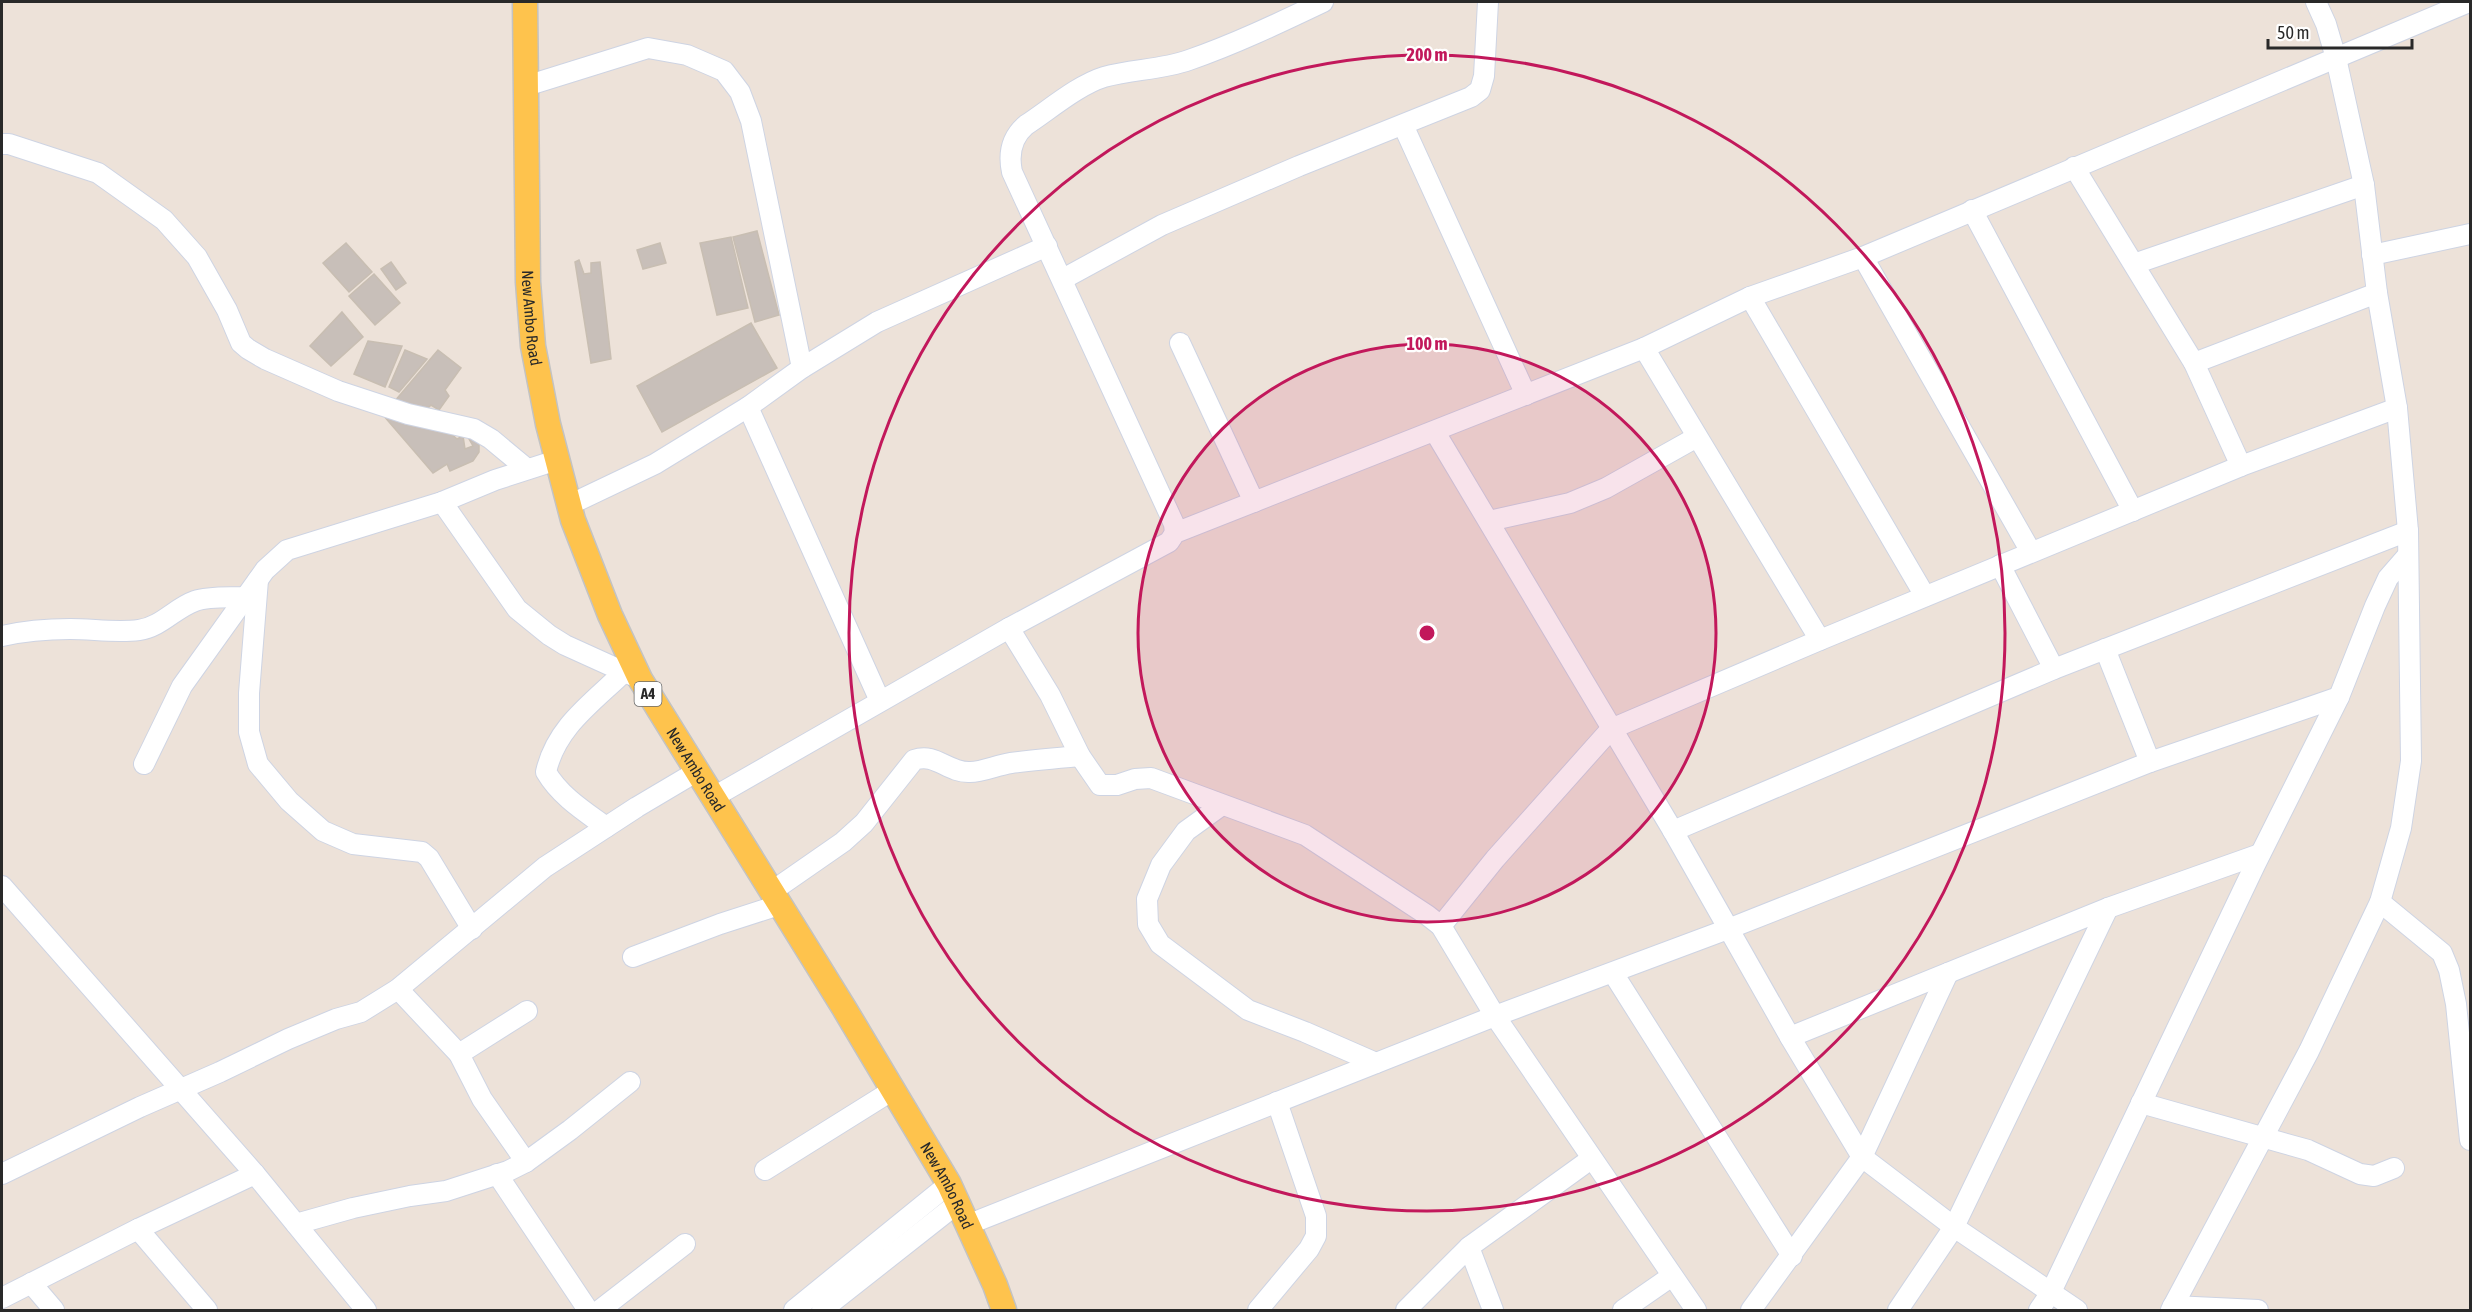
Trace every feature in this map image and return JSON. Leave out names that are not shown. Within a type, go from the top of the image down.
[{"type":"main road","name":"New Ambo Road","points":[[525,2],[528,282],[533,346],[569,505],[632,676],[696,772],[893,1090],[958,1204],[1004,1311]]},
{"type":"street","points":[[1175,533],[1175,528],[1063,279],[1012,172],[1009,158],[1018,131],[1091,82],[1118,74],[1188,61],[1263,31],[1323,2]]},
{"type":"street","points":[[1063,279],[1162,225],[1403,124],[1471,98],[1480,90],[1484,76],[1488,2]]},
{"type":"street","points":[[2258,1311],[2172,1308],[2309,1051],[2380,902],[2400,828],[2411,761],[2408,531],[2397,408],[2377,293],[2364,185],[2336,58],[2326,24],[2316,2]]},
{"type":"street","points":[[712,798],[1009,628],[1169,542],[1175,533],[1644,348],[1750,297],[1863,257],[2469,2]]},
{"type":"street","points":[[526,86],[648,48],[687,55],[724,71],[740,92],[751,121],[802,368]]},
{"type":"street","points":[[1403,124],[1526,395]]},
{"type":"street","points":[[2,144],[9,144],[98,173],[164,220],[197,257],[227,310],[241,343],[265,359],[338,391],[408,414],[474,429],[491,439],[527,469]]},
{"type":"street","points":[[2074,167],[2194,363],[2241,466]]},
{"type":"street","points":[[2134,264],[2364,185]]},
{"type":"street","points":[[1972,210],[2133,511]]},
{"type":"street","points":[[2372,255],[2470,234]]},
{"type":"street","points":[[569,505],[655,464],[748,407],[802,368],[877,321],[1047,246]]},
{"type":"street","points":[[1863,257],[2031,552]]},
{"type":"street","points":[[2194,363],[2377,293]]},
{"type":"street","points":[[1750,297],[1925,596]]},
{"type":"street","points":[[1180,343],[1254,502]]},
{"type":"street","points":[[1644,348],[1820,640]]},
{"type":"street","points":[[748,407],[880,701]]},
{"type":"street","points":[[1441,926],[1495,859],[1611,729],[2241,466],[2397,408]]},
{"type":"street","points":[[1435,432],[1673,831],[1790,1037],[1862,1157],[1954,1227],[2077,1311]]},
{"type":"street","points":[[1489,521],[1570,503],[1606,488],[1697,436]]},
{"type":"street","points":[[144,764],[183,686],[273,560],[287,550],[442,502],[527,469],[557,460]]},
{"type":"street","points":[[442,502],[517,609],[565,645],[632,676],[561,734],[550,752],[546,772],[553,784],[571,801],[606,827]]},
{"type":"street","points":[[1673,831],[2105,648],[2408,531]]},
{"type":"street","points":[[2039,1311],[2050,1294],[2260,854],[2339,697],[2388,578],[2408,555]]},
{"type":"street","points":[[2000,565],[2054,669]]},
{"type":"street","points":[[258,580],[249,693],[249,732],[258,764],[289,801],[323,831],[353,844],[422,852],[429,858],[472,929]]},
{"type":"street","points":[[2,636],[19,632],[70,629],[120,632],[142,630],[198,600],[246,597]]},
{"type":"street","points":[[1009,628],[1050,695],[1080,756],[1095,780],[1105,787],[1135,779],[1151,778],[1305,836],[1441,926],[1495,1016],[1696,1311]]},
{"type":"street","points":[[2105,648],[2151,762]]},
{"type":"street","points":[[794,1311],[958,1204],[1277,1102],[1495,1016],[1728,929],[2151,762],[2339,697]]},
{"type":"street","points":[[633,957],[720,924],[775,899],[864,823],[914,760],[925,756],[936,759],[949,769],[970,772],[1010,763],[1080,756]]},
{"type":"street","points":[[4,1170],[288,1039],[336,1018],[361,1012],[398,989],[545,867],[696,772]]},
{"type":"street","points":[[1222,805],[1186,831],[1161,865],[1147,899],[1148,924],[1160,944],[1248,1010],[1376,1063]]},
{"type":"street","points":[[1790,1037],[2108,908],[2260,854]]},
{"type":"street","points":[[2,886],[255,1174],[366,1311]]},
{"type":"street","points":[[2380,902],[2442,953],[2450,970],[2456,1004],[2470,1140]]},
{"type":"street","points":[[1898,1311],[1954,1227],[2108,908]]},
{"type":"street","points":[[1613,973],[1792,1256]]},
{"type":"street","points":[[1751,1311],[1862,1157],[1948,973]]},
{"type":"street","points":[[398,989],[459,1054],[482,1099],[526,1162]]},
{"type":"street","points":[[459,1054],[527,1011]]},
{"type":"street","points":[[296,1224],[353,1208],[446,1191],[526,1162],[630,1082]]},
{"type":"street","points":[[765,1170],[893,1090]]},
{"type":"street","points":[[1258,1311],[1310,1250],[1316,1236],[1316,1216],[1277,1102]]},
{"type":"street","points":[[2141,1103],[2308,1150],[2360,1174],[2374,1176],[2394,1168]]},
{"type":"street","points":[[1406,1311],[1469,1247],[1591,1159]]},
{"type":"street","points":[[2,1298],[138,1229],[255,1174]]},
{"type":"street","points":[[497,1174],[588,1311]]},
{"type":"street","points":[[822,1311],[958,1204]]},
{"type":"street","points":[[138,1229],[207,1311]]},
{"type":"street","points":[[600,1311],[685,1244]]},
{"type":"street","points":[[1469,1247],[1493,1311]]},
{"type":"street","points":[[1623,1311],[1672,1276]]},
{"type":"street","points":[[31,1283],[54,1311]]},
{"type":"building","points":[[757,231],[779,315],[755,322],[733,237]]},
{"type":"building","points":[[731,237],[748,308],[717,315],[700,243]]},
{"type":"building","points":[[346,243],[372,272],[349,292],[323,263]]},
{"type":"building","points":[[660,243],[666,263],[643,269],[637,250]]},
{"type":"building","points":[[579,260],[584,274],[591,273],[591,263],[600,262],[611,359],[591,363],[575,262]]},
{"type":"building","points":[[391,262],[406,283],[396,290],[381,269]]},
{"type":"building","points":[[374,274],[400,303],[375,325],[349,296]]},
{"type":"building","points":[[342,312],[363,337],[331,366],[310,346]]},
{"type":"building","points":[[751,323],[777,368],[662,432],[637,386]]},
{"type":"building","points":[[368,341],[402,346],[385,387],[354,374]]},
{"type":"building","points":[[405,350],[427,359],[399,392],[389,387]]},
{"type":"building","points":[[438,350],[461,368],[445,390],[449,396],[439,410],[431,405],[425,411],[445,433],[448,431],[457,439],[463,436],[465,449],[473,446],[469,439],[473,436],[479,442],[479,452],[473,461],[450,471],[447,464],[433,473],[383,415]]}]
